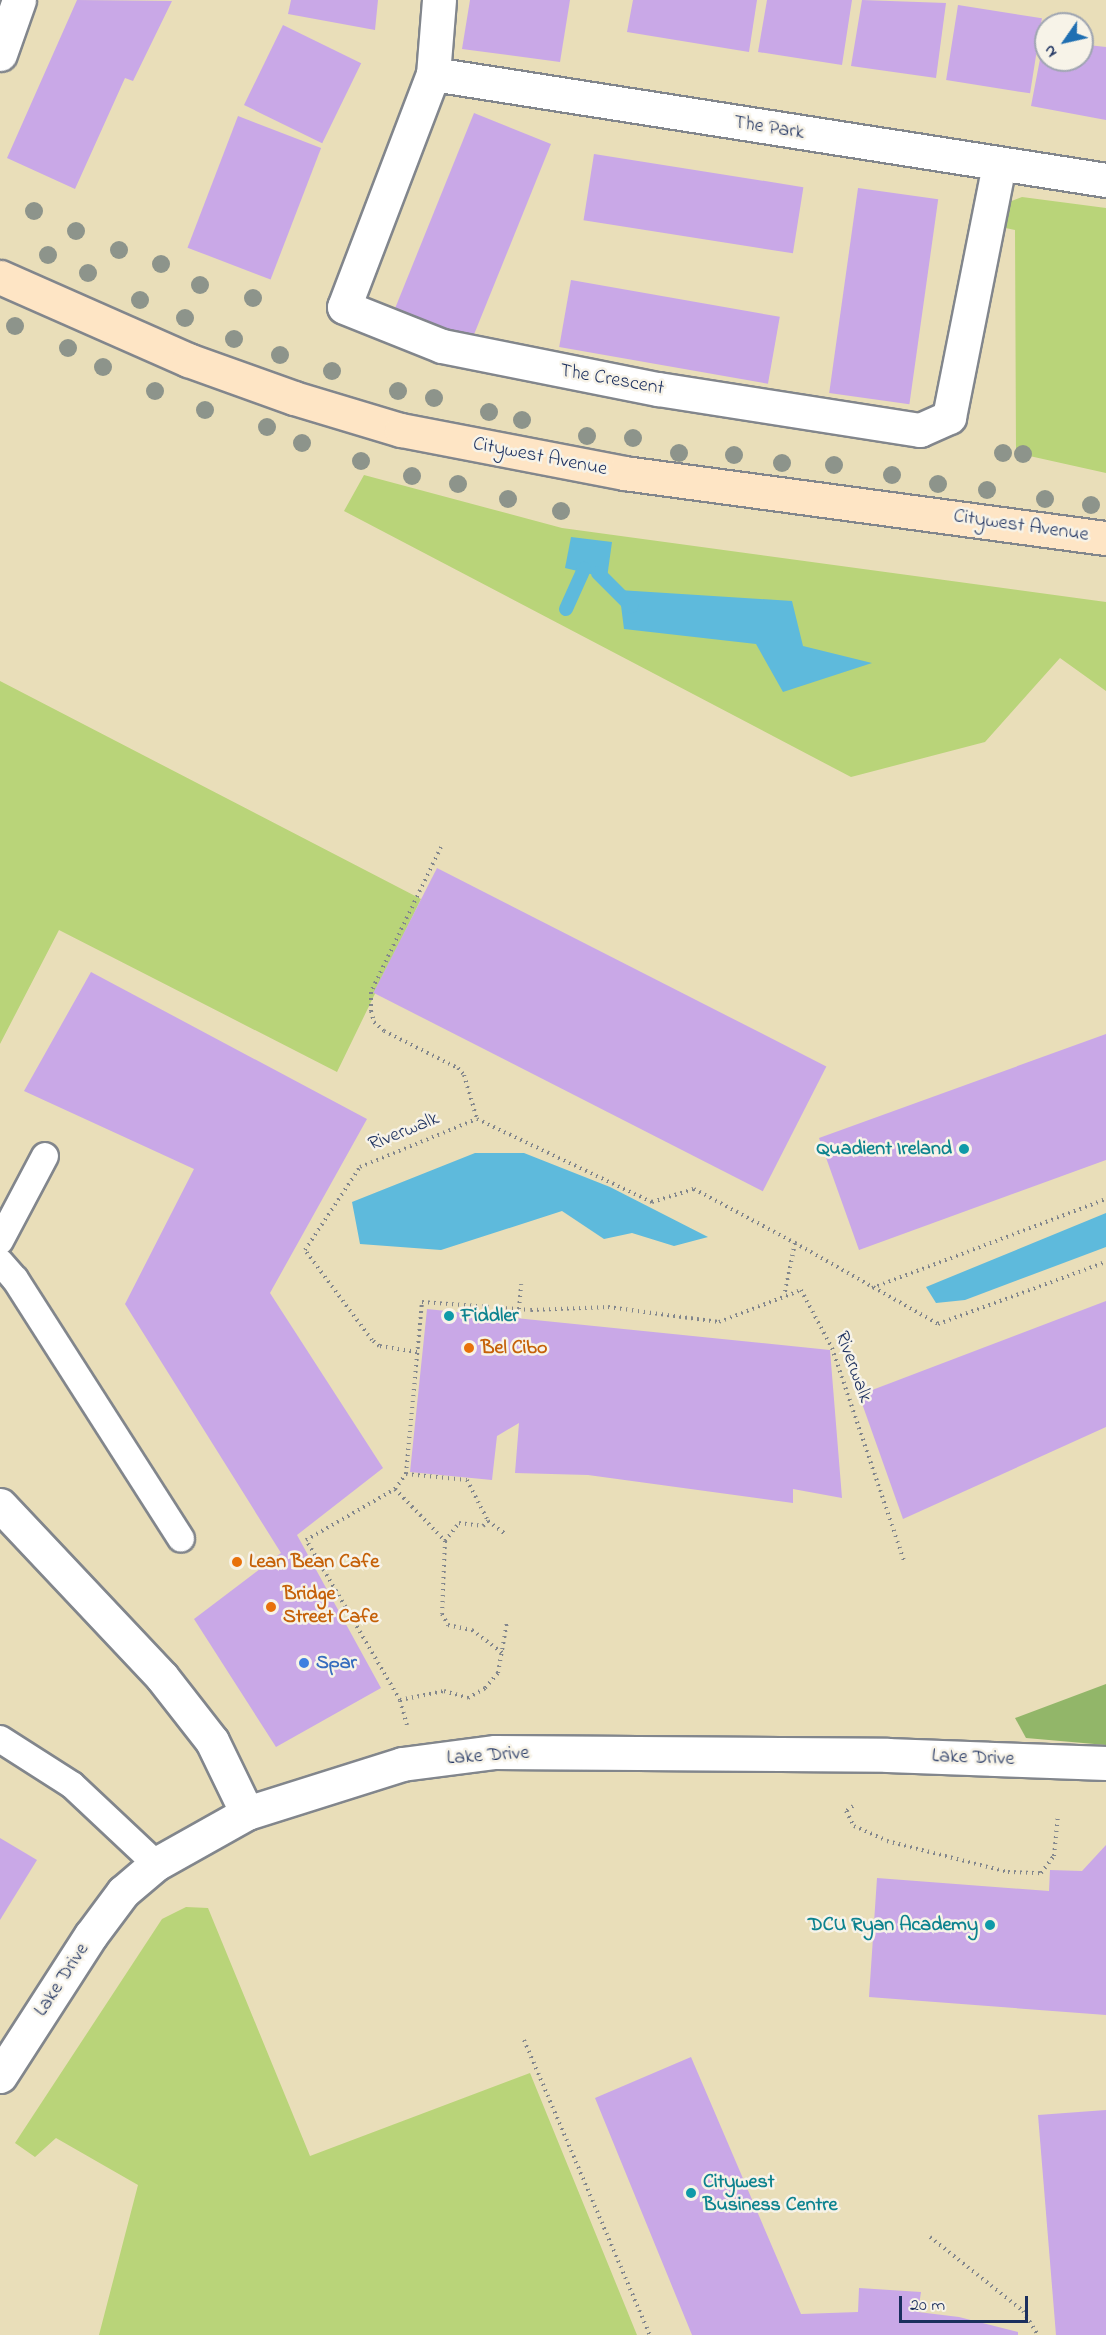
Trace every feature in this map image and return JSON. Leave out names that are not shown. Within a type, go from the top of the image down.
[{"type":"main road","name":"Citywest Avenue","points":[[0,277],[188,360],[294,398],[401,430],[624,473],[1106,538]]},
{"type":"street","points":[[0,54],[19,0]]},
{"type":"street","name":"The Crescent","points":[[439,0],[433,74],[344,307],[442,346],[658,389],[920,430],[949,417],[999,164]]},
{"type":"street","name":"The Park","points":[[433,74],[1106,180]]},
{"type":"street","points":[[0,1505],[162,1677],[212,1741],[247,1813]]},
{"type":"street","name":"Lake Drive","points":[[0,2076],[91,1935],[123,1892],[156,1864],[247,1813],[412,1763],[495,1752],[887,1755],[1106,1763]]},
{"type":"lane","points":[[0,1241],[45,1156]]},
{"type":"lane","points":[[0,1262],[15,1279],[181,1539]]},
{"type":"lane","points":[[0,1739],[72,1785],[156,1864]]},
{"type":"path","points":[[441,847],[371,992],[371,1011],[374,1022],[384,1031],[458,1068],[464,1076],[477,1119],[652,1202],[694,1189],[938,1324],[1106,1262]]},
{"type":"path","name":"Riverwalk","points":[[417,1352],[379,1346],[372,1340],[305,1250],[360,1167],[477,1119]]},
{"type":"path","points":[[872,1288],[1106,1199]]},
{"type":"path","points":[[412,1763],[400,1700],[306,1540],[394,1489],[406,1474],[422,1302],[519,1309],[608,1307],[719,1322],[784,1296],[795,1243]]},
{"type":"path","points":[[519,1309],[521,1284]]},
{"type":"path","name":"Riverwalk","points":[[784,1296],[801,1290],[818,1315],[904,1562]]},
{"type":"path","points":[[406,1474],[466,1480],[488,1521],[505,1534]]},
{"type":"path","points":[[394,1489],[445,1541]]},
{"type":"path","points":[[488,1521],[483,1526],[459,1523],[445,1541],[442,1614],[448,1625],[472,1630],[502,1653]]},
{"type":"path","points":[[400,1700],[444,1691],[468,1698],[498,1672],[507,1622]]},
{"type":"path","points":[[853,1806],[846,1811],[854,1826],[887,1841],[1008,1872],[1041,1873],[1054,1857],[1058,1816]]},
{"type":"path","points":[[524,2040],[650,2335]]},
{"type":"path","points":[[930,2237],[1023,2311],[1038,2335]]},
{"type":"green space","points":[[1022,197],[1106,208],[1106,473],[1016,453],[1015,230],[1001,227],[1009,202]]},
{"type":"green space","points":[[364,475],[562,528],[1106,602],[1106,691],[1060,658],[985,742],[851,777],[344,511]]},
{"type":"green space","points":[[0,681],[421,899],[337,1072],[59,930],[0,1044]]},
{"type":"green space","points":[[1106,1684],[1106,1745],[1026,1738],[1015,1718]]},
{"type":"green space","points":[[186,1907],[208,1908],[310,2156],[530,2073],[637,2335],[99,2335],[138,2185],[56,2138],[35,2157],[15,2143],[162,1919]]},
{"type":"water","points":[[571,537],[612,542],[607,578],[565,568]]},
{"type":"water","points":[[619,590],[792,601],[803,646],[872,663],[783,692],[756,644],[624,629]]},
{"type":"water","points":[[475,1153],[524,1153],[610,1187],[708,1237],[674,1246],[632,1233],[604,1239],[562,1211],[441,1250],[360,1244],[352,1202]]},
{"type":"water","points":[[1106,1213],[1106,1247],[965,1300],[936,1303],[926,1287]]},
{"type":"building","points":[[77,0],[172,1],[133,81],[125,78],[75,189],[7,158]]},
{"type":"building","points":[[291,0],[378,0],[375,30],[288,14]]},
{"type":"building","points":[[470,0],[570,0],[560,62],[462,49]]},
{"type":"building","points":[[633,0],[757,0],[749,52],[627,32]]},
{"type":"building","points":[[767,0],[852,0],[842,65],[758,52]]},
{"type":"building","points":[[862,0],[946,3],[936,78],[851,66]]},
{"type":"building","points":[[958,5],[1034,17],[1034,69],[1030,93],[946,80]]},
{"type":"building","points":[[283,25],[361,63],[322,143],[244,105]]},
{"type":"building","points":[[1094,46],[1106,47],[1106,120],[1031,106],[1038,72],[1094,72]]},
{"type":"building","points":[[474,113],[551,144],[470,344],[393,313]]},
{"type":"building","points":[[238,116],[321,148],[271,280],[187,248]]},
{"type":"building","points":[[594,154],[803,187],[793,253],[584,220]]},
{"type":"building","points":[[858,188],[938,199],[909,404],[829,393]]},
{"type":"building","points":[[571,280],[780,317],[768,384],[559,347]]},
{"type":"building","points":[[437,868],[826,1066],[763,1191],[373,993]]},
{"type":"building","points":[[91,972],[367,1119],[270,1293],[383,1468],[297,1535],[381,1688],[276,1747],[194,1619],[281,1553],[125,1304],[194,1169],[24,1091]]},
{"type":"building","name":"Quadient Ireland","points":[[1106,1034],[1106,1160],[859,1250],[819,1138]]},
{"type":"building","points":[[1106,1301],[1106,1427],[903,1519],[859,1395]]},
{"type":"building","points":[[427,1309],[830,1350],[842,1498],[793,1489],[793,1503],[588,1475],[515,1473],[519,1423],[497,1436],[492,1480],[410,1472]]},
{"type":"building","points":[[0,1838],[37,1860],[0,1920]]},
{"type":"building","name":"DCU Ryan Academy","points":[[1106,1845],[1106,2015],[869,1997],[877,1878],[1049,1891],[1050,1870],[1082,1871]]},
{"type":"building","name":"Citywest Business Centre","points":[[691,2057],[801,2314],[858,2312],[859,2288],[921,2292],[918,2312],[959,2317],[1018,2332],[1018,2335],[692,2335],[595,2098]]},
{"type":"building","points":[[1106,2110],[1106,2335],[1056,2335],[1038,2115]]},
{"type":"waterway","points":[[566,609],[584,569]]},
{"type":"waterway","points":[[598,573],[631,606]]},
{"type":"place","name":"Quadient Ireland","points":[[964,1149]]},
{"type":"place","name":"Fiddler","points":[[449,1316]]},
{"type":"place","name":"Bel Cibo","points":[[469,1348]]},
{"type":"place","name":"Lean Bean Cafe","points":[[237,1562]]},
{"type":"place","name":"Bridge Street Cafe","points":[[271,1607]]},
{"type":"place","name":"Spar","points":[[304,1663]]},
{"type":"place","name":"DCU Ryan Academy","points":[[990,1925]]},
{"type":"place","name":"Citywest Business Centre","points":[[691,2193]]}]
